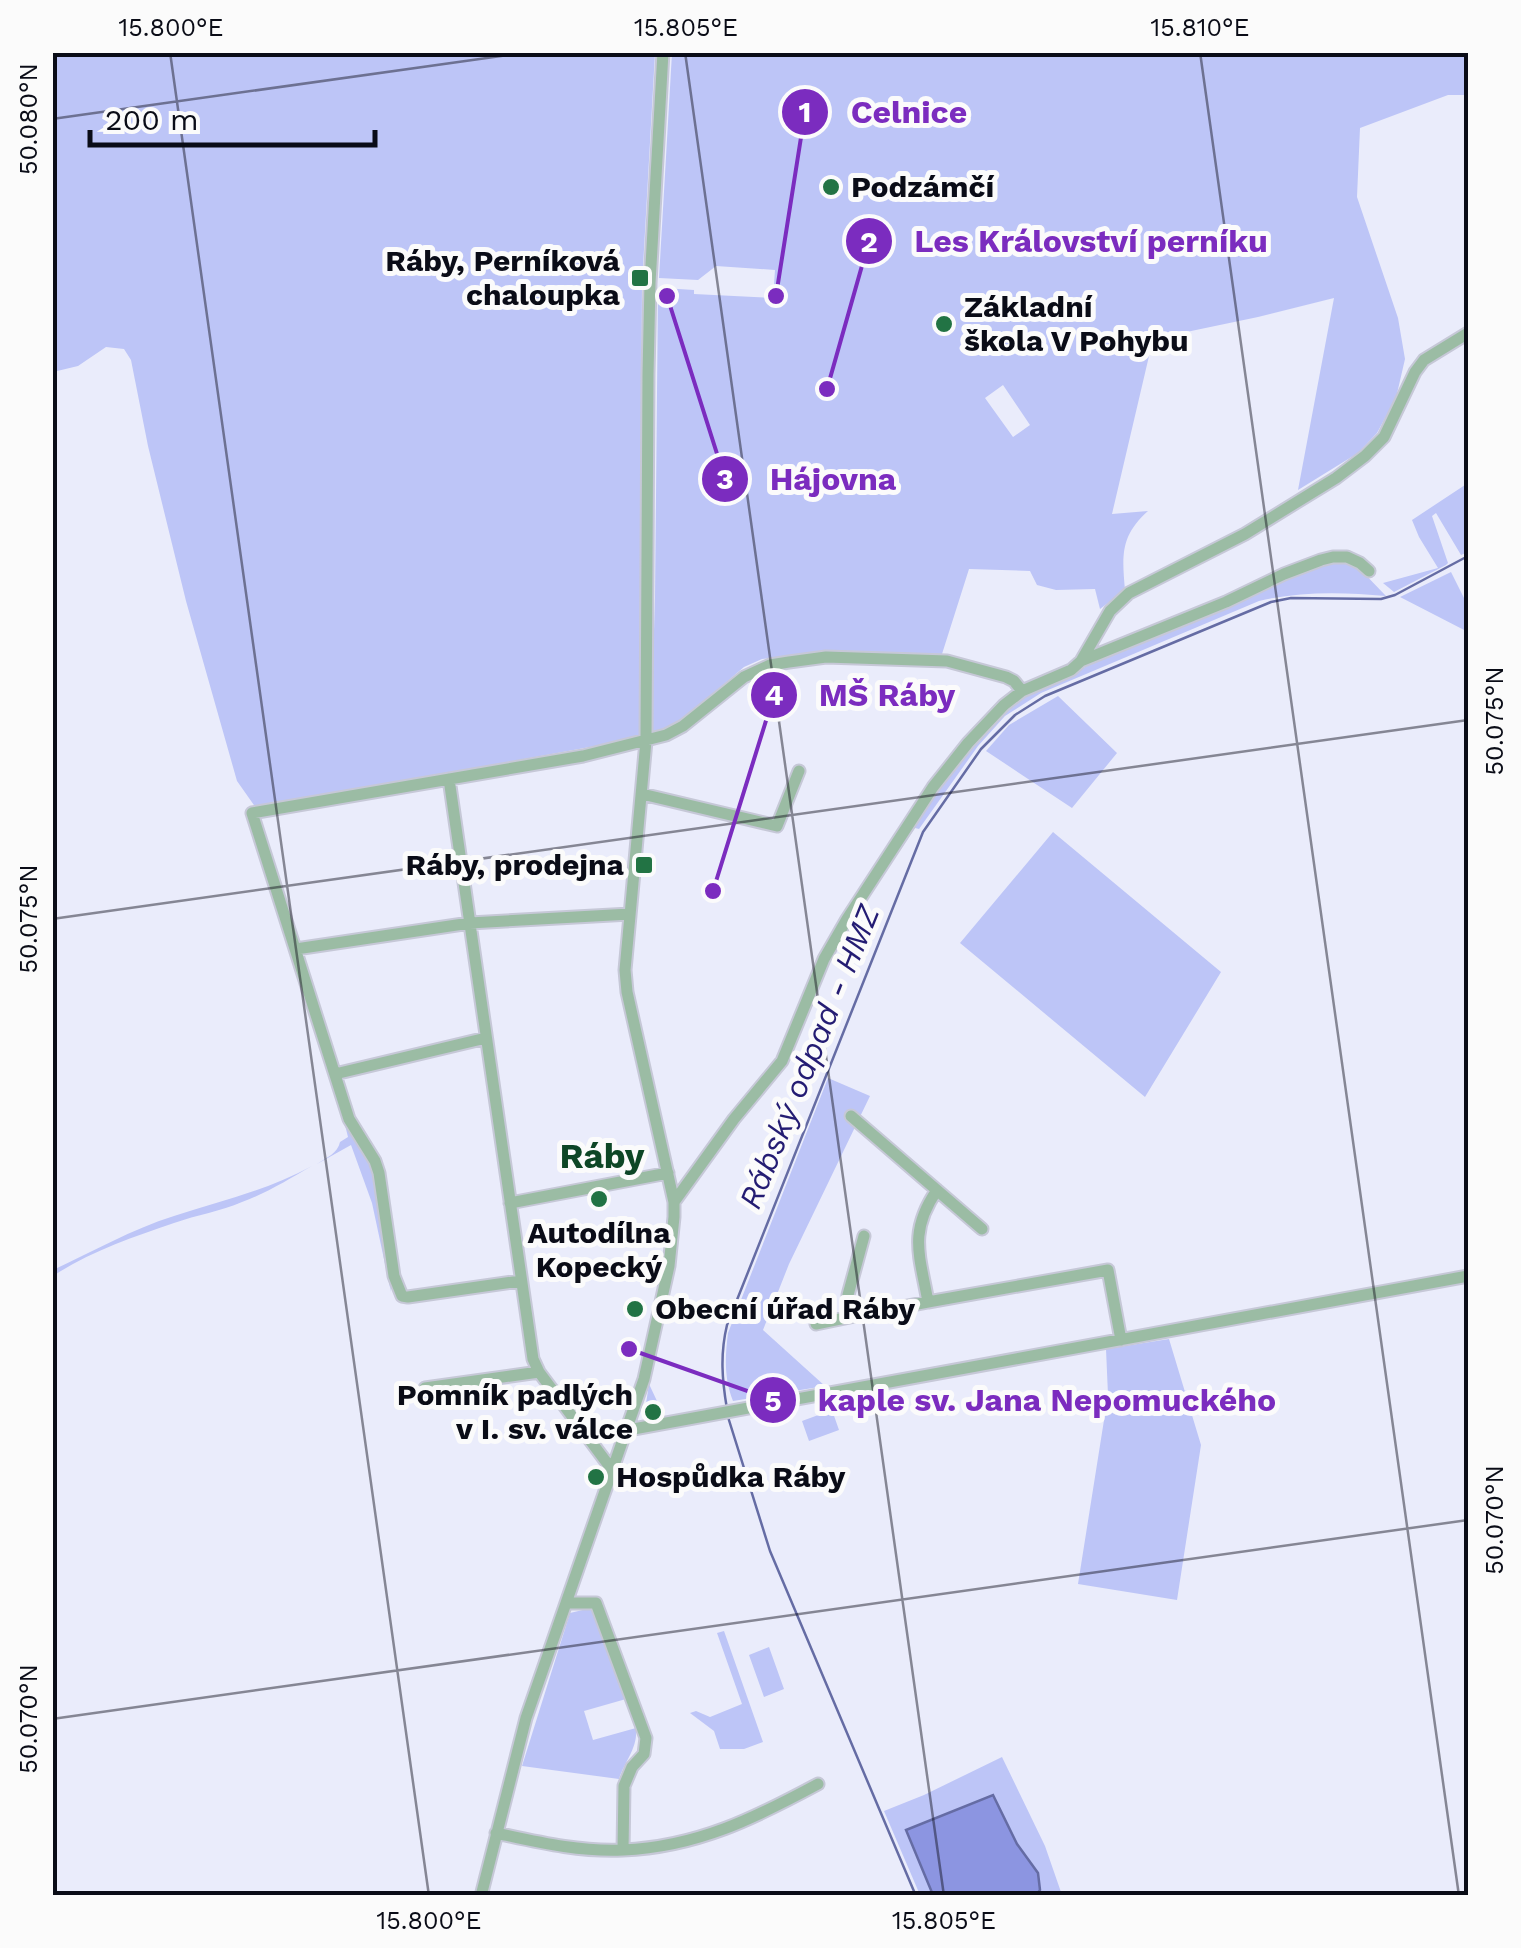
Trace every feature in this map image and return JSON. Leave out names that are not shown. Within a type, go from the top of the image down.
[{"type":"street","points":[[481,1896],[526,1718],[644,1379],[674,1218],[674,1202],[625,970],[646,741],[648,374],[663,52]]},
{"type":"street","points":[[1082,661],[1110,610],[1129,593],[1218,550],[1352,468],[1384,437],[1424,360],[1468,333]]},
{"type":"street","points":[[674,1202],[782,1061],[824,959],[924,801],[968,743],[1004,705],[1022,691],[1071,670],[1082,661],[1321,560],[1347,558],[1369,571]]},
{"type":"street","points":[[520,1282],[402,1296],[394,1276],[379,1173],[349,1120],[252,813],[583,756],[646,741],[683,726],[744,678],[770,666],[808,659],[947,660],[1006,676],[1022,691]]},
{"type":"street","points":[[642,794],[777,826],[799,771]]},
{"type":"street","points":[[449,779],[532,1359],[613,1471]]},
{"type":"street","points":[[296,949],[470,923],[630,914]]},
{"type":"street","points":[[336,1074],[486,1038]]},
{"type":"street","points":[[851,1116],[982,1229]]},
{"type":"street","points":[[510,1202],[668,1173]]},
{"type":"street","points":[[928,1302],[918,1232],[924,1208],[936,1190]]},
{"type":"street","points":[[850,1317],[848,1295],[864,1236]]},
{"type":"street","points":[[816,1324],[1108,1270],[1122,1340]]},
{"type":"street","points":[[628,1430],[1468,1276]]},
{"type":"street","points":[[425,1388],[540,1372]]},
{"type":"street","points":[[566,1602],[596,1603],[646,1738],[644,1754],[624,1786],[623,1850]]},
{"type":"street","points":[[496,1834],[599,1851],[644,1849],[707,1836],[761,1815],[818,1784]]},
{"type":"shaded area","points":[[53,53],[655,53],[642,285],[639,738],[256,808],[237,781],[186,601],[131,360],[124,349],[106,347],[78,366],[53,372]]},
{"type":"shaded area","points":[[672,53],[1468,53],[1468,95],[1448,95],[1360,128],[1357,197],[1398,318],[1405,359],[1396,398],[1377,433],[1358,453],[1298,490],[1334,298],[1153,339],[1112,514],[1148,511],[1132,529],[1125,547],[1125,590],[1100,609],[1095,589],[1056,590],[1037,585],[1030,571],[969,569],[942,654],[829,652],[762,659],[744,667],[675,726],[655,732],[651,728],[658,291],[663,288],[694,290],[694,294],[773,298],[775,270],[716,266],[698,280],[659,278]],"holes":[[[1003,385],[1030,425],[1013,437],[985,398]]]},
{"type":"shaded area","points":[[1468,483],[1468,552],[1461,555],[1436,513],[1432,516],[1448,563],[1394,592],[1383,583],[1438,568],[1412,520]]},
{"type":"shaded area","points":[[1343,561],[1359,568],[1386,596],[1322,593],[1259,601],[1041,693],[1005,716],[978,746],[919,829],[915,828],[856,915],[930,797],[993,721],[1034,690],[1310,566]]},
{"type":"shaded area","points":[[1451,572],[1468,606],[1468,632],[1400,597]]},
{"type":"shaded area","points":[[1058,696],[1117,753],[1072,808],[986,751],[1009,725]]},
{"type":"shaded area","points":[[1053,832],[1221,972],[1145,1097],[960,943]]},
{"type":"shaded area","points":[[828,1078],[870,1096],[789,1264],[763,1330],[825,1386],[733,1401],[726,1367],[728,1333]]},
{"type":"shaded area","points":[[343,1117],[373,1164],[391,1292],[372,1203],[351,1145],[317,1164],[348,1137]]},
{"type":"shaded area","points":[[312,1166],[251,1198],[127,1240],[53,1276],[53,1270],[143,1227],[261,1188]]},
{"type":"shaded area","points":[[1169,1339],[1201,1445],[1177,1600],[1078,1584],[1108,1395],[1106,1349]]},
{"type":"shaded area","points":[[649,1384],[664,1416],[644,1417]]},
{"type":"shaded area","points":[[832,1410],[839,1430],[809,1441],[802,1421]]},
{"type":"shaded area","points":[[591,1608],[626,1699],[584,1711],[593,1740],[636,1728],[633,1748],[619,1779],[522,1766],[570,1613]]},
{"type":"shaded area","points":[[724,1631],[763,1742],[744,1749],[720,1749],[714,1731],[690,1713],[696,1711],[710,1717],[742,1704],[717,1633]]},
{"type":"shaded area","points":[[769,1647],[784,1689],[764,1697],[749,1655]]},
{"type":"shaded area","points":[[1002,1757],[1045,1846],[1062,1895],[1036,1895],[1040,1890],[1038,1873],[1017,1844],[993,1795],[907,1830],[933,1895],[920,1895],[884,1811]]},
{"type":"shaded area","points":[[993,1795],[1017,1844],[1038,1873],[1040,1890],[1036,1895],[933,1895],[906,1830]]},
{"type":"waterway","name":"Rábský odpad - HMZ","points":[[727,1409],[722,1367],[727,1325],[923,832],[981,749],[1015,715],[1045,696],[1271,602],[1291,598],[1381,599],[1468,556]]},
{"type":"waterway","name":"Rábský odpad - HMZ","points":[[728,1417],[770,1551],[916,1896]]},
{"type":"place","name":"Podzámčí","points":[[831,187]]},
{"type":"place","name":"Ráby, Perníková chaloupka","points":[[640,278]]},
{"type":"place","name":"Hájovna","points":[[667,296]]},
{"type":"place","name":"Celnice","points":[[776,296]]},
{"type":"place","name":"Základní škola V Pohybu","points":[[944,324]]},
{"type":"place","name":"Les Království perníku","points":[[827,389]]},
{"type":"place","name":"Ráby, prodejna","points":[[644,865]]},
{"type":"place","name":"MŠ Ráby","points":[[713,891]]},
{"type":"place","name":"Autodílna Kopecký","points":[[599,1199]]},
{"type":"place","name":"Obecní úřad Ráby","points":[[635,1309]]},
{"type":"place","name":"kaple sv. Jana Nepomuckého","points":[[629,1349]]},
{"type":"place","name":"Pomník padlých v I. sv. válce","points":[[653,1412]]},
{"type":"place","name":"Hospůdka Ráby","points":[[596,1477]]},
{"type":"district","name":"Ráby","points":[[602,1156]]}]
